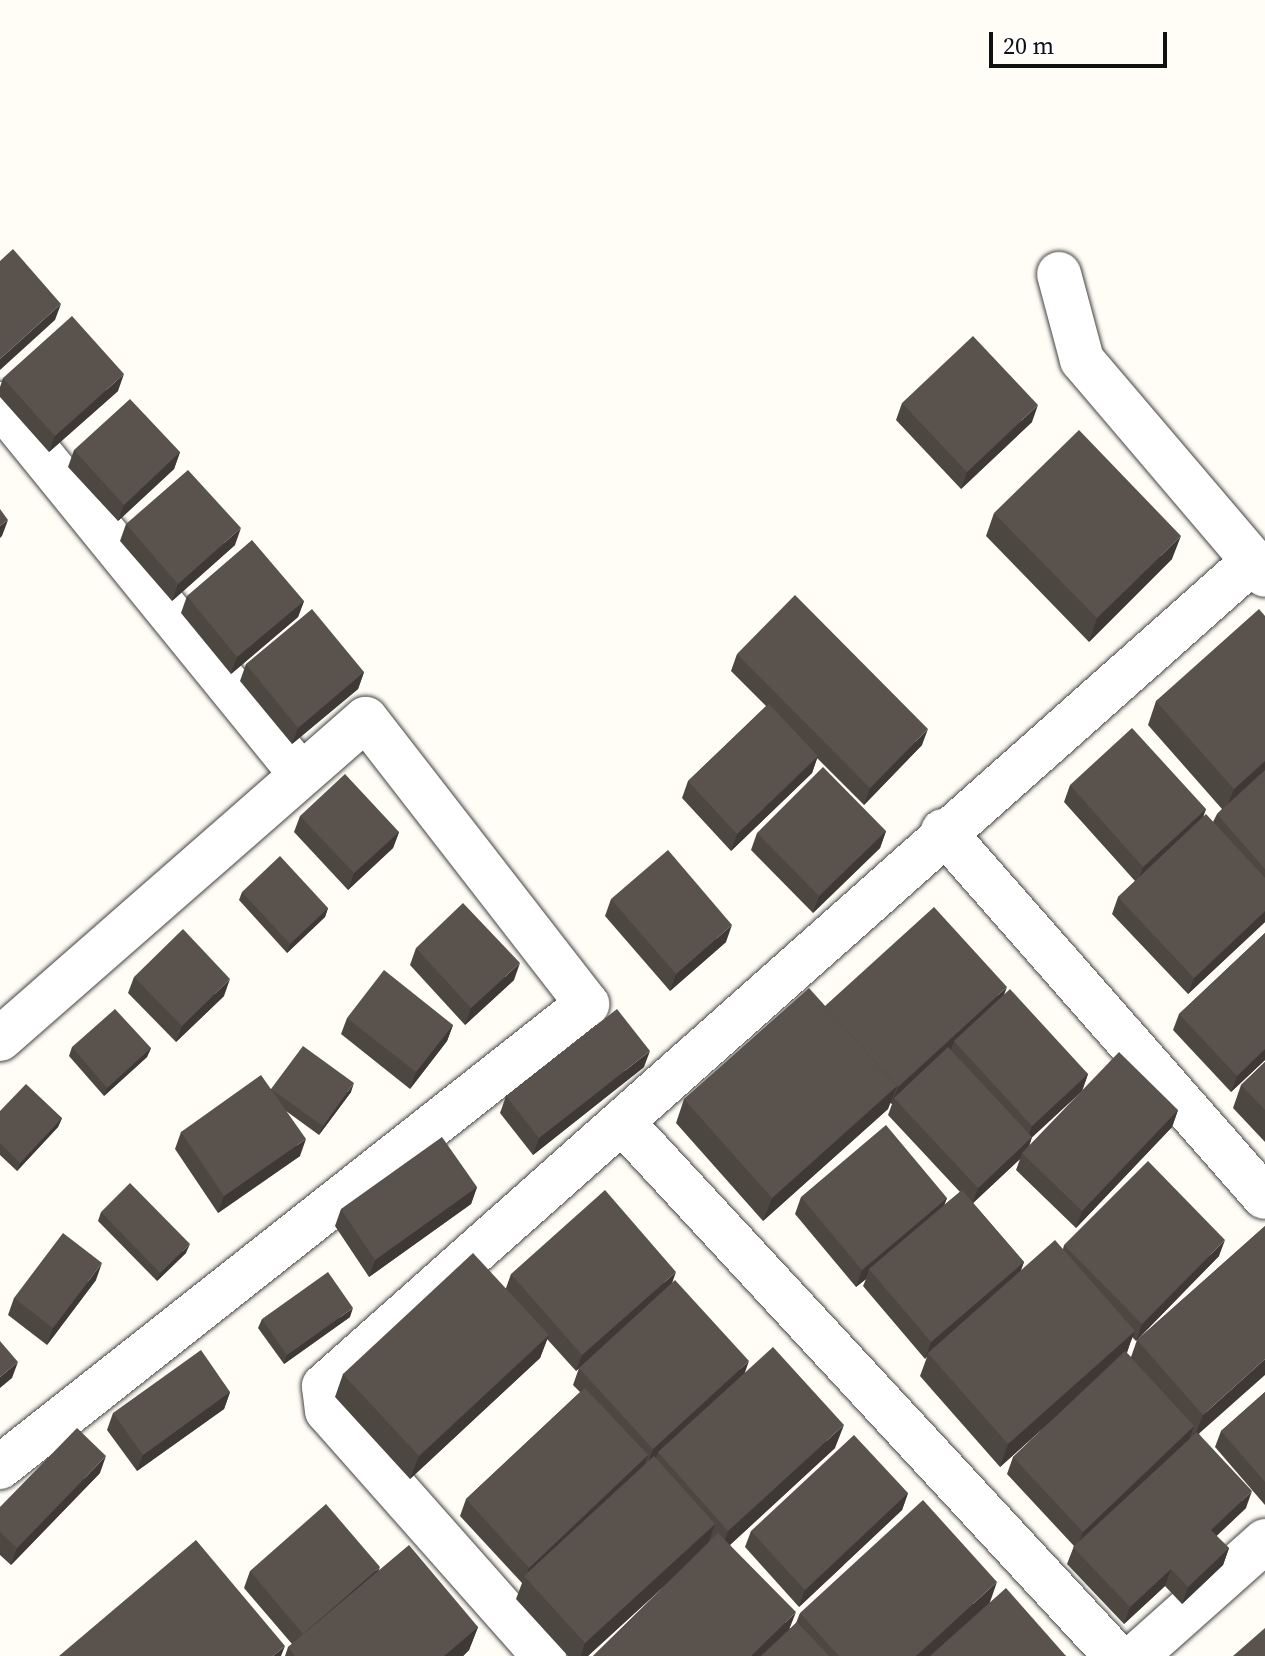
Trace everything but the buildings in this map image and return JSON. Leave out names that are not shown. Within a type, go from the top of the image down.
[{"type":"street","points":[[544,1656],[327,1411],[322,1391],[624,1124],[943,831],[1259,569],[1082,360],[1059,274]]},
{"type":"street","points":[[0,404],[299,772]]},
{"type":"street","points":[[0,1039],[299,772],[366,719],[587,1004],[0,1467]]},
{"type":"street","points":[[943,831],[1265,1197]]},
{"type":"street","points":[[624,1124],[1116,1656]]},
{"type":"street","points":[[1136,1656],[1265,1541]]}]
